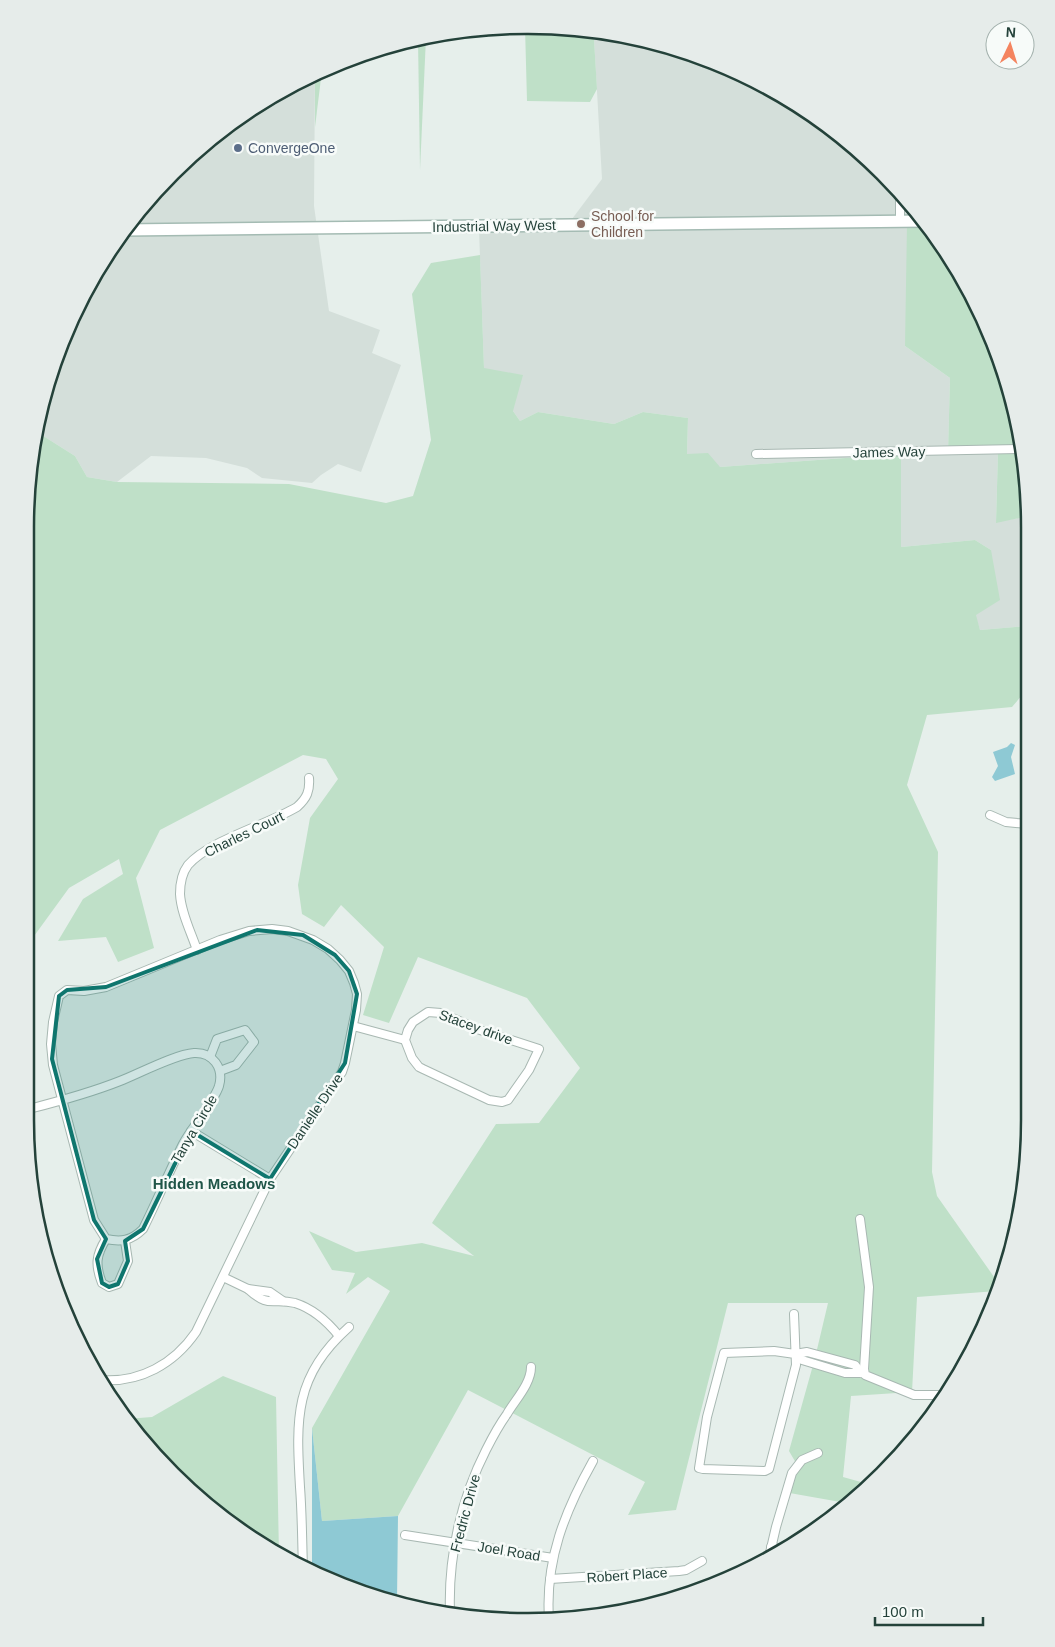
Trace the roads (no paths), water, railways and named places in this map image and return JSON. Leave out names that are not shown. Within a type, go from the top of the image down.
[{"type":"street","points":[[900,203],[900,221]]},
{"type":"street","name":"Industrial Way West","points":[[134,230],[914,221]]},
{"type":"street","name":"James Way","points":[[756,454],[1015,449]]},
{"type":"street","name":"Charles Court","points":[[197,950],[180,897],[181,881],[186,869],[200,855],[216,845],[297,807],[310,791],[309,778]]},
{"type":"street","points":[[990,815],[1006,822],[1021,823]]},
{"type":"street","name":"Danielle Drive","points":[[63,1100],[53,1065],[52,1044],[53,1022],[60,996],[67,990],[98,989],[112,985],[240,933],[272,929],[288,931],[313,940],[335,955],[352,978],[357,999],[353,1026],[342,1072],[270,1179],[199,1328],[186,1346],[164,1365],[141,1375],[108,1380]]},
{"type":"street","name":"Stacey drive","points":[[436,1012],[480,1030],[539,1049],[529,1070],[508,1100],[495,1102],[473,1094],[419,1067],[408,1050],[405,1040],[413,1022],[425,1013],[436,1012]]},
{"type":"street","points":[[353,1026],[405,1040]]},
{"type":"street","points":[[34,1108],[100,1089],[187,1054],[198,1053],[210,1057],[215,1061],[220,1071],[236,1065],[254,1042],[245,1030],[217,1039],[210,1057]]},
{"type":"street","name":"Tanya Circle","points":[[124,1241],[135,1236],[142,1229],[184,1143],[215,1095],[220,1071]]},
{"type":"street","points":[[63,1100],[94,1220],[106,1239]]},
{"type":"street","points":[[191,1132],[270,1179]]},
{"type":"street","points":[[860,1219],[869,1287],[863,1372]]},
{"type":"street","points":[[106,1239],[124,1241],[128,1261],[118,1284],[109,1287],[102,1284],[97,1259],[98,1253],[106,1239]]},
{"type":"street","points":[[223,1277],[248,1289],[266,1302],[283,1301],[301,1305],[316,1313],[331,1325],[339,1336]]},
{"type":"street","points":[[794,1314],[795,1354],[796,1365],[767,1470],[712,1470],[700,1468],[707,1417],[724,1353],[774,1351],[795,1354],[807,1352],[855,1365],[867,1376],[914,1394],[937,1395]]},
{"type":"street","points":[[303,1559],[298,1445],[300,1410],[312,1372],[325,1351],[349,1327]]},
{"type":"street","name":"Fredric Drive","points":[[450,1607],[451,1579],[456,1543],[465,1503],[477,1469],[496,1430],[524,1388],[531,1372],[531,1367]]},
{"type":"street","points":[[771,1547],[792,1473],[802,1460],[818,1453]]},
{"type":"street","points":[[549,1612],[550,1579],[553,1558],[566,1511],[593,1461]]},
{"type":"street","name":"Joel Road","points":[[406,1535],[553,1558]]},
{"type":"street","name":"Robert Place","points":[[550,1579],[679,1571],[686,1570],[702,1561]]},
{"type":"water","points":[[1011,743],[1015,745],[1011,757],[1015,774],[995,781],[992,777],[998,766],[993,752],[1007,747]]},
{"type":"water","points":[[312,1428],[322,1521],[398,1516],[397,1595],[339,1576],[312,1563]]},
{"type":"place","name":"ConvergeOne","points":[[238,148]]},
{"type":"place","name":"School for Children","points":[[581,224]]},
{"type":"district","name":"Hidden Meadows","points":[[214,1183]]}]
